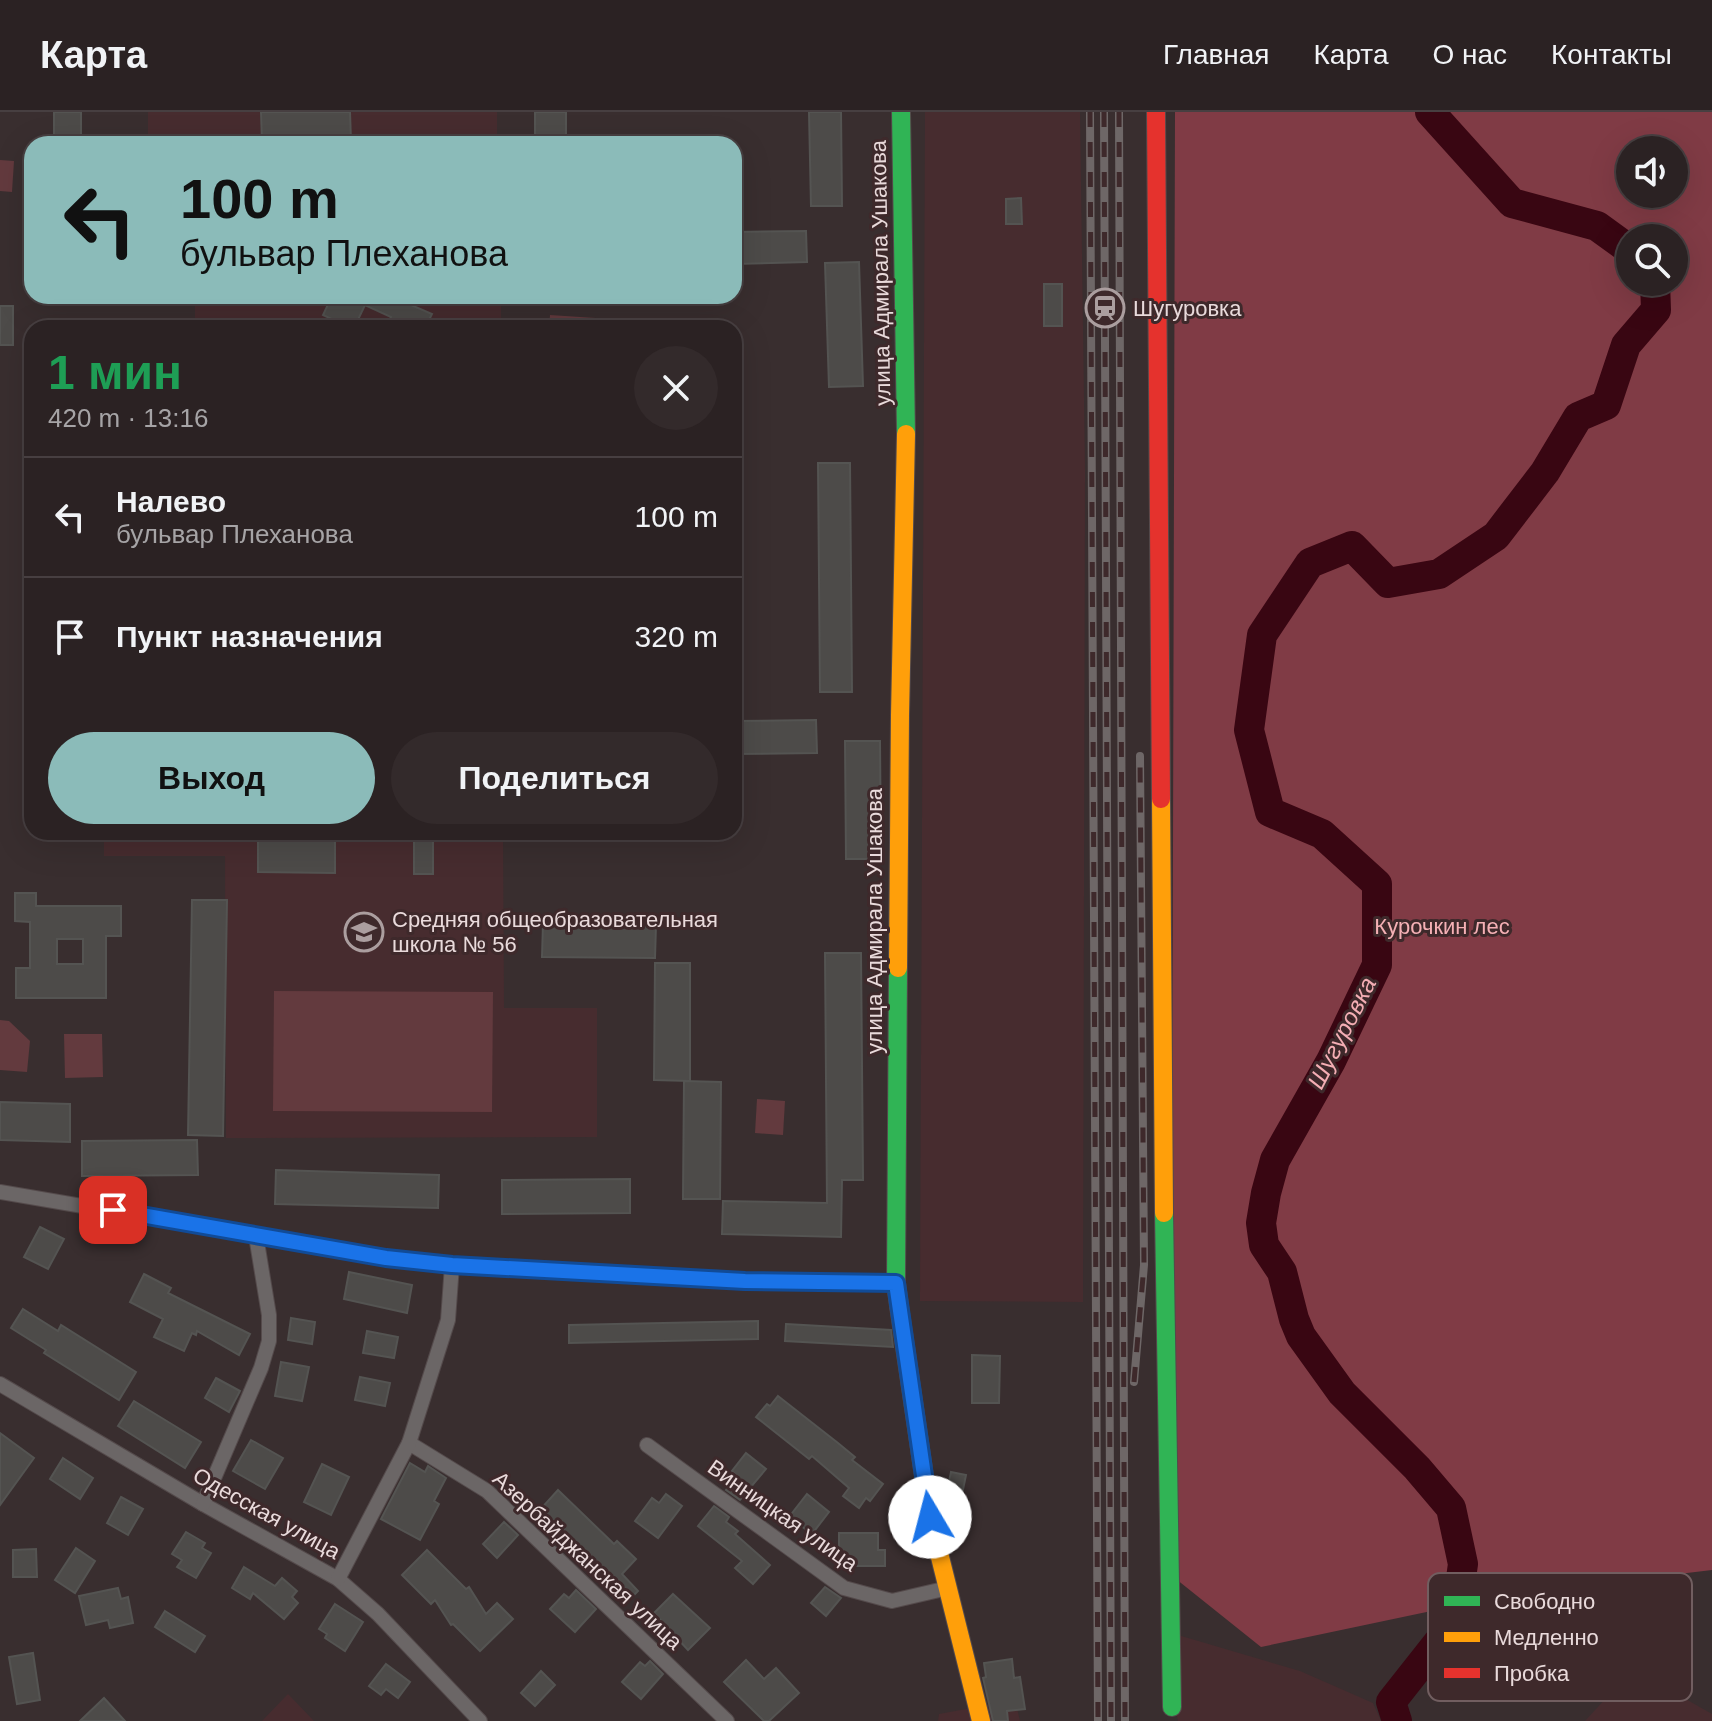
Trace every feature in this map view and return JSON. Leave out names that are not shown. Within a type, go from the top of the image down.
[{"type":"street","name":"улица Адмирала Ушакова","points":[[901,112],[907,402],[900,746],[896,1283],[930,1517],[981,1721]]},
{"type":"street","points":[[1156,112],[1164,1375],[1172,1707]]},
{"type":"street","points":[[0,1192],[386,1258],[452,1265],[745,1281],[896,1283]]},
{"type":"street","points":[[203,1504],[261,1368],[269,1341],[269,1315],[256,1236]]},
{"type":"street","points":[[338,1579],[409,1443],[448,1320],[452,1265]]},
{"type":"street","name":"Одесская улица","points":[[0,1384],[203,1504],[338,1579],[378,1614],[480,1721]]},
{"type":"street","name":"Азербайджанская улица","points":[[409,1443],[487,1491],[727,1721]]},
{"type":"street","name":"Винницкая улица","points":[[647,1445],[844,1588],[892,1601],[948,1588]]},
{"type":"shaded area","points":[[148,112],[497,112],[497,136],[148,136]]},
{"type":"shaded area","points":[[925,112],[1080,112],[1085,471],[1083,1302],[920,1301]]},
{"type":"shaded area","points":[[0,160],[14,161],[12,192],[0,191]]},
{"type":"shaded area","points":[[501,304],[501,320],[195,320],[195,306]]},
{"type":"shaded area","points":[[550,315],[626,320],[550,320]]},
{"type":"shaded area","name":"Средняя общеобразовательная школа № 56","points":[[104,840],[503,840],[504,1008],[597,1008],[597,1137],[226,1138],[225,856],[104,856]]},
{"type":"shaded area","points":[[580,840],[634,840],[634,842]]},
{"type":"shaded area","points":[[274,991],[493,992],[492,1112],[273,1111]]},
{"type":"shaded area","points":[[0,1020],[9,1021],[30,1041],[27,1072],[0,1070]]},
{"type":"shaded area","points":[[64,1034],[102,1034],[103,1077],[65,1078]]},
{"type":"shaded area","points":[[757,1099],[785,1101],[783,1135],[755,1133]]},
{"type":"shaded area","points":[[1178,1635],[1300,1671],[1373,1703],[1381,1721],[1178,1721],[1174,1704]]},
{"type":"shaded area","points":[[288,1694],[314,1721],[262,1721]]},
{"type":"shaded area","points":[[1015,1700],[1020,1721],[938,1721],[939,1714]]},
{"type":"shaded area","points":[[1603,1701],[1689,1701],[1712,1714],[1712,1721],[1585,1721]]},
{"type":"green space","name":"Курочкин лес","points":[[1175,112],[1712,112],[1712,1570],[1687,1573],[1428,1573],[1428,1612],[1261,1647],[1171,1575]]},
{"type":"building","points":[[54,112],[81,112],[81,136],[54,136]]},
{"type":"building","points":[[261,112],[350,112],[351,136],[262,136]]},
{"type":"building","points":[[535,112],[566,112],[566,136],[535,136]]},
{"type":"building","points":[[809,112],[841,112],[842,206],[811,206]]},
{"type":"building","points":[[1021,198],[1022,224],[1006,224],[1006,199]]},
{"type":"building","points":[[806,231],[807,262],[742,264],[742,232]]},
{"type":"building","points":[[859,262],[863,386],[829,387],[825,263]]},
{"type":"building","points":[[1044,284],[1062,284],[1062,326],[1044,326]]},
{"type":"building","points":[[328,304],[409,304],[432,314],[429,320],[390,320],[391,317],[365,305],[358,320],[334,320],[323,315]]},
{"type":"building","points":[[0,306],[13,306],[13,345],[0,345]]},
{"type":"building","points":[[818,463],[850,463],[852,692],[820,692]]},
{"type":"building","points":[[816,720],[817,753],[742,754],[742,721]]},
{"type":"building","points":[[845,741],[880,741],[881,859],[846,859]]},
{"type":"building","points":[[258,840],[335,840],[335,873],[258,872]]},
{"type":"building","points":[[414,840],[433,840],[433,874],[414,874]]},
{"type":"building","points":[[15,893],[36,893],[36,906],[121,906],[121,936],[106,936],[106,998],[16,998],[16,968],[30,968],[30,922],[15,921]],"holes":[[[57,939],[83,939],[83,964],[57,964]]]},
{"type":"building","points":[[192,900],[227,900],[223,1136],[188,1135]]},
{"type":"building","points":[[543,923],[656,925],[655,958],[542,957]]},
{"type":"building","points":[[825,953],[861,953],[863,1180],[842,1180],[841,1237],[722,1234],[723,1201],[827,1203]]},
{"type":"building","points":[[655,963],[690,963],[690,1081],[654,1080]]},
{"type":"building","points":[[684,1081],[721,1082],[720,1199],[683,1199]]},
{"type":"building","points":[[0,1102],[70,1104],[70,1142],[0,1140]]},
{"type":"building","points":[[197,1140],[198,1175],[82,1176],[82,1141]]},
{"type":"building","points":[[276,1170],[439,1175],[438,1208],[275,1204]]},
{"type":"building","points":[[630,1179],[630,1213],[502,1214],[502,1180]]},
{"type":"building","points":[[40,1227],[64,1239],[48,1269],[24,1257]]},
{"type":"building","points":[[349,1272],[412,1285],[407,1313],[344,1299]]},
{"type":"building","points":[[144,1274],[171,1288],[168,1293],[250,1334],[239,1355],[197,1331],[196,1335],[192,1333],[184,1351],[154,1337],[163,1319],[130,1302]]},
{"type":"building","points":[[23,1309],[58,1331],[61,1325],[136,1372],[119,1400],[44,1353],[46,1350],[11,1328]]},
{"type":"building","points":[[291,1318],[315,1322],[312,1344],[288,1340]]},
{"type":"building","points":[[758,1321],[758,1339],[569,1343],[569,1325]]},
{"type":"building","points":[[786,1324],[891,1330],[893,1347],[785,1341]]},
{"type":"building","points":[[367,1331],[398,1337],[394,1358],[363,1353]]},
{"type":"building","points":[[972,1355],[1000,1356],[999,1403],[972,1403]]},
{"type":"building","points":[[281,1362],[309,1367],[302,1401],[275,1396]]},
{"type":"building","points":[[360,1377],[390,1383],[385,1406],[355,1400]]},
{"type":"building","points":[[216,1378],[240,1391],[229,1412],[205,1398]]},
{"type":"building","points":[[778,1396],[855,1457],[852,1460],[883,1484],[870,1501],[866,1498],[859,1508],[843,1496],[849,1488],[812,1456],[809,1459],[756,1417]]},
{"type":"building","points":[[134,1401],[201,1442],[185,1468],[118,1426]]},
{"type":"building","points":[[0,1433],[34,1458],[0,1505]]},
{"type":"building","points":[[251,1440],[283,1458],[265,1489],[233,1471]]},
{"type":"building","points":[[746,1453],[766,1469],[740,1500],[726,1490],[736,1475],[732,1471]]},
{"type":"building","points":[[63,1458],[93,1478],[80,1499],[50,1479]]},
{"type":"building","points":[[410,1463],[425,1472],[428,1466],[446,1478],[434,1501],[439,1504],[420,1540],[381,1519]]},
{"type":"building","points":[[322,1464],[349,1477],[331,1515],[304,1502]]},
{"type":"building","points":[[951,1472],[966,1475],[957,1519],[942,1515]]},
{"type":"building","points":[[558,1490],[614,1544],[617,1541],[636,1559],[622,1574],[638,1591],[626,1603],[612,1589],[615,1586],[539,1511]]},
{"type":"building","points":[[666,1494],[682,1506],[658,1538],[635,1521],[652,1498],[659,1503]]},
{"type":"building","points":[[807,1494],[829,1512],[812,1534],[789,1517]]},
{"type":"building","points":[[121,1497],[143,1509],[128,1535],[107,1523]]},
{"type":"building","points":[[714,1506],[729,1517],[726,1522],[738,1531],[735,1534],[770,1565],[753,1584],[735,1568],[742,1561],[698,1526]]},
{"type":"building","points":[[504,1522],[518,1535],[497,1558],[483,1544]]},
{"type":"building","points":[[186,1532],[205,1543],[202,1548],[211,1553],[196,1578],[177,1567],[182,1560],[172,1554]]},
{"type":"building","points":[[839,1533],[878,1533],[878,1550],[885,1550],[885,1566],[839,1566]]},
{"type":"building","points":[[76,1548],[95,1561],[75,1593],[55,1580]]},
{"type":"building","points":[[36,1549],[37,1577],[13,1577],[13,1550]]},
{"type":"building","points":[[427,1550],[466,1589],[469,1587],[486,1614],[497,1603],[513,1619],[480,1651],[451,1625],[435,1600],[431,1604],[402,1575]]},
{"type":"building","points":[[244,1567],[275,1586],[282,1578],[297,1591],[292,1597],[298,1603],[284,1619],[253,1593],[250,1599],[232,1588]]},
{"type":"building","points":[[825,1587],[841,1598],[826,1616],[811,1603]]},
{"type":"building","points":[[118,1588],[121,1599],[128,1597],[133,1623],[110,1628],[108,1620],[86,1625],[79,1596]]},
{"type":"building","points":[[576,1590],[596,1609],[575,1632],[550,1609],[564,1594],[569,1598]]},
{"type":"building","points":[[673,1594],[710,1628],[688,1650],[654,1613]]},
{"type":"building","points":[[335,1604],[363,1622],[345,1651],[325,1638],[327,1634],[319,1629]]},
{"type":"building","points":[[165,1611],[205,1636],[195,1652],[155,1627]]},
{"type":"building","points":[[33,1653],[40,1700],[17,1704],[9,1657]]},
{"type":"building","points":[[1012,1659],[1014,1678],[1020,1677],[1025,1709],[1007,1711],[1008,1721],[993,1721],[983,1678],[986,1677],[984,1663]]},
{"type":"building","points":[[746,1660],[764,1679],[776,1668],[799,1693],[769,1721],[764,1721],[724,1682]]},
{"type":"building","points":[[650,1661],[663,1674],[641,1699],[622,1682],[640,1662],[645,1666]]},
{"type":"building","points":[[386,1664],[410,1682],[398,1698],[386,1689],[381,1695],[369,1686]]},
{"type":"building","points":[[541,1671],[555,1685],[535,1706],[521,1693]]},
{"type":"building","points":[[104,1698],[125,1721],[80,1721]]},
{"type":"waterway","name":"Шугуровка","points":[[1430,112],[1512,203],[1597,226],[1616,240]]},
{"type":"waterway","name":"Шугуровка","points":[[1462,1573],[1463,1564],[1451,1508],[1417,1468],[1342,1393],[1301,1336],[1282,1272],[1264,1245],[1261,1223],[1275,1160],[1331,1061],[1377,965],[1377,884],[1322,834],[1270,812],[1249,730],[1262,635],[1310,563],[1352,546],[1388,583],[1439,574],[1496,536],[1545,472],[1578,417],[1606,405],[1626,345],[1656,310],[1656,296]]},
{"type":"waterway","name":"Шугуровка","points":[[1397,1721],[1391,1702],[1428,1655]]},
{"type":"railway","points":[[1090,112],[1098,1721]]},
{"type":"railway","points":[[1104,112],[1111,1721]]},
{"type":"railway","points":[[1119,112],[1125,1721]]},
{"type":"railway","points":[[1134,1382],[1144,1265],[1140,756]]},
{"type":"traffic: fast","points":[[901,112],[906,434]]},
{"type":"traffic: fast","points":[[898,968],[896,1283],[899,1306]]},
{"type":"traffic: fast","points":[[1164,1213],[1172,1707]]},
{"type":"traffic: slow","points":[[898,968],[906,434]]},
{"type":"traffic: slow","points":[[1161,799],[1164,1213]]},
{"type":"traffic: slow","points":[[899,1306],[930,1517],[981,1721]]},
{"type":"traffic: jam","points":[[1156,112],[1161,799]]},
{"type":"place","name":"Шугуровка","points":[[1105,308]]},
{"type":"place","name":"Средняя общеобразовательная школа № 56","points":[[364,932]]},
{"type":"route","points":[[113,1210],[386,1258],[452,1265],[745,1281],[896,1283],[930,1517]]}]
